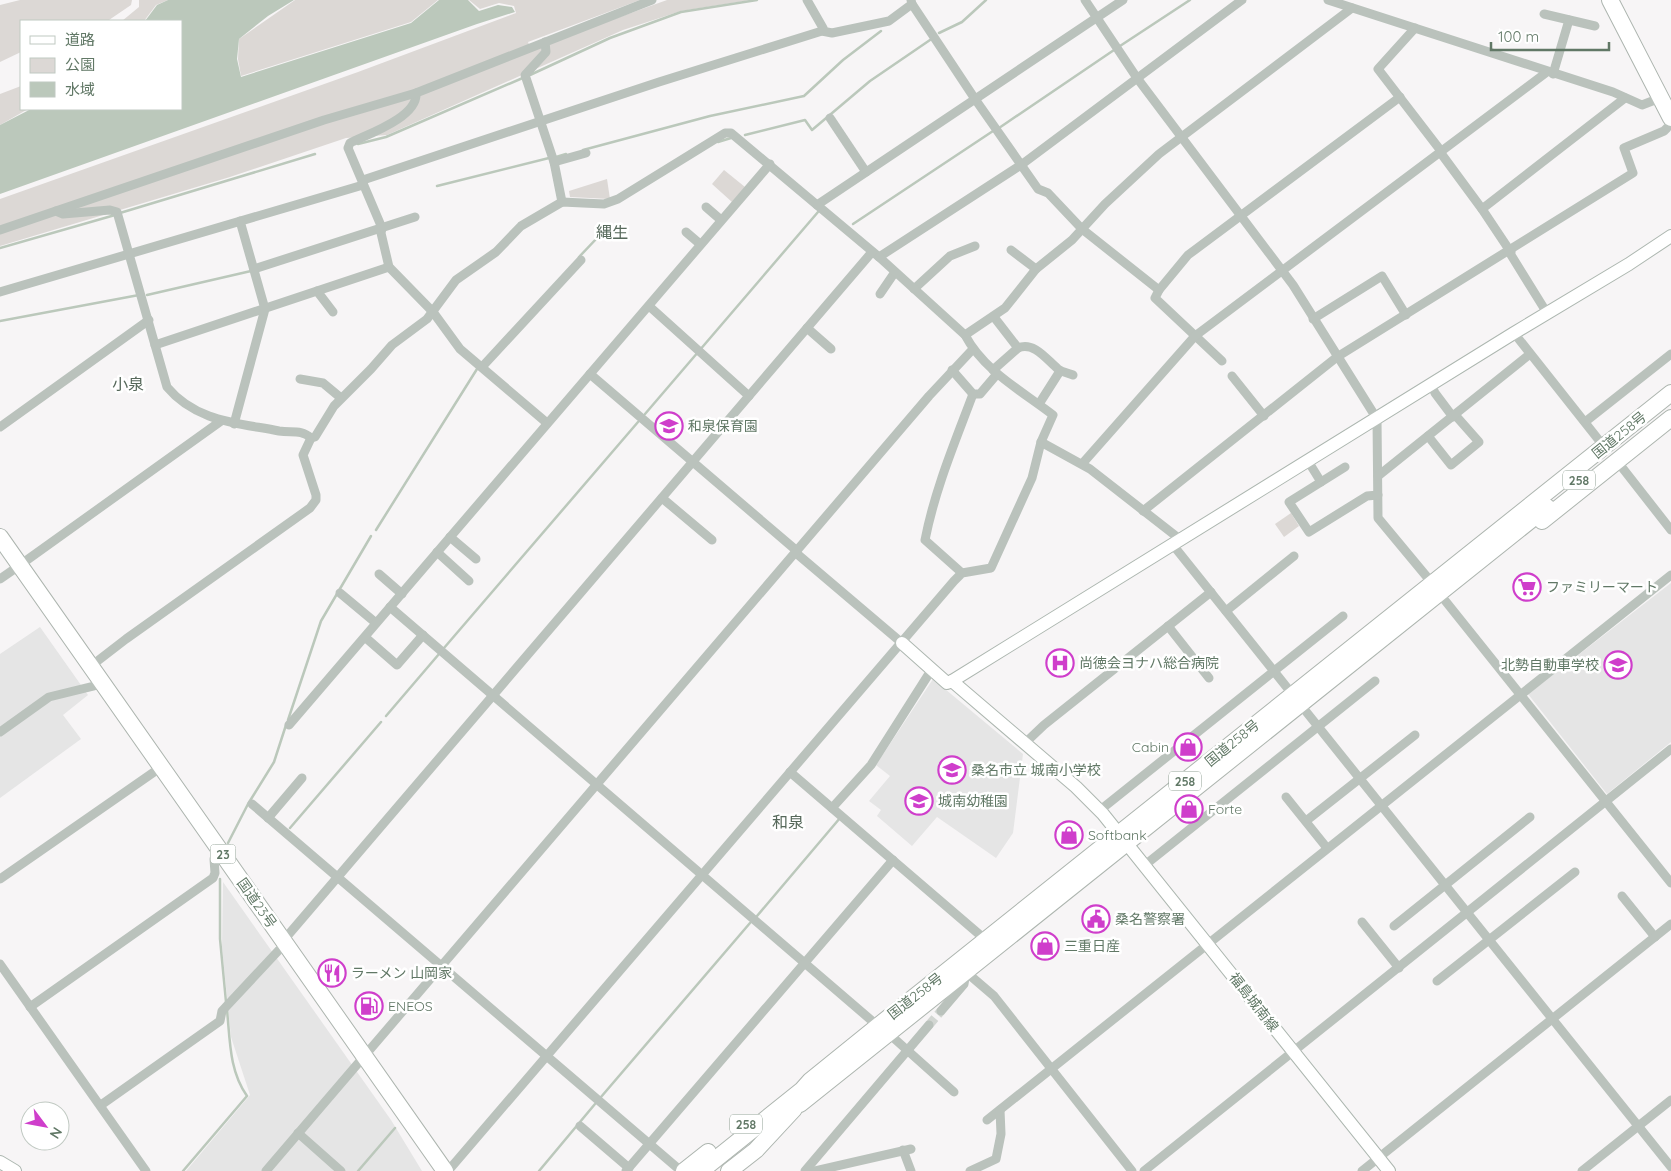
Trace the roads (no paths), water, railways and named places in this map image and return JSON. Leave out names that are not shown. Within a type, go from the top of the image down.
[{"type":"highway","points":[[1610,0],[1660,98],[1669,123]]},
{"type":"highway","points":[[1509,524],[1524,500],[1671,381]]},
{"type":"highway","name":"国道258号","points":[[701,1171],[802,1090],[810,1081],[966,972],[1124,838],[1435,588],[1509,524],[1671,393]]},
{"type":"highway","name":"国道258号","points":[[1435,588],[1489,556],[1671,406]]},
{"type":"highway","points":[[1489,556],[1519,540],[1671,418]]},
{"type":"highway","name":"国道23号","points":[[0,536],[11,572],[91,666],[281,945],[362,1059],[447,1171]]},
{"type":"highway","name":"国道23号","points":[[0,552],[11,572],[94,686],[214,859],[281,945]]},
{"type":"highway","name":"国道258号","points":[[714,1171],[794,1109],[883,1029],[987,941],[1124,838]]},
{"type":"highway","name":"国道23号","points":[[362,1059],[431,1171]]},
{"type":"highway","name":"258","points":[[682,1171],[810,1081]]},
{"type":"highway","name":"258","points":[[729,1171],[756,1150],[794,1109]]},
{"type":"street","points":[[0,230],[324,120],[416,93],[652,0]]},
{"type":"street","points":[[807,0],[823,28],[822,31]]},
{"type":"street","points":[[1085,0],[1137,78],[1293,284],[1377,418],[1378,518],[1671,883]]},
{"type":"street","points":[[817,205],[1124,0]]},
{"type":"street","points":[[101,1105],[220,1021],[226,1007],[807,328],[875,254],[1021,165],[1242,0]]},
{"type":"street","points":[[1328,0],[1642,104],[1660,98]]},
{"type":"street","points":[[0,292],[240,221],[363,182],[540,122],[822,31],[832,33],[889,21],[912,2],[975,99],[1038,190],[1048,193],[1082,228],[1159,290]]},
{"type":"street","points":[[965,335],[994,317],[1013,300],[1036,269],[1063,248],[1136,175],[1181,136],[1352,8]]},
{"type":"street","points":[[1544,14],[1595,26]]},
{"type":"street","points":[[1082,464],[1195,336],[1440,152],[1550,73],[1569,20]]},
{"type":"street","points":[[1415,28],[1378,70],[1482,209],[1547,313]]},
{"type":"street","points":[[545,42],[546,52],[526,78],[554,162],[562,202]]},
{"type":"street","points":[[416,93],[416,99],[408,112],[350,143],[348,148],[382,228],[381,233],[389,267],[433,312],[460,348],[548,423]]},
{"type":"street","points":[[1222,361],[1155,298],[1159,290],[1188,255],[1400,97]]},
{"type":"street","points":[[1482,209],[1625,98]]},
{"type":"street","points":[[830,118],[866,172]]},
{"type":"street","points":[[1143,511],[1338,357],[1633,173],[1624,148],[1664,131],[1669,123]]},
{"type":"street","points":[[91,666],[314,505],[316,495],[303,455],[311,438],[315,437],[341,398],[372,369],[392,344],[422,324],[456,280],[496,252],[530,218],[562,202],[604,204],[618,199],[725,133],[730,132],[738,137],[875,254],[965,335],[973,350],[995,372],[1053,415],[1042,442],[1032,478],[991,568],[962,573],[447,1171]]},
{"type":"street","points":[[554,162],[586,153]]},
{"type":"street","points":[[290,725],[770,164]]},
{"type":"street","points":[[706,207],[721,220]]},
{"type":"street","points":[[56,211],[63,214],[110,210],[118,213],[150,320],[164,379],[173,394],[197,411],[221,421],[281,431],[298,431],[311,438]]},
{"type":"street","points":[[254,269],[416,217]]},
{"type":"street","points":[[234,424],[265,309],[240,221]]},
{"type":"street","points":[[686,232],[700,244]]},
{"type":"street","points":[[952,681],[1514,332],[1629,264],[1671,236]]},
{"type":"street","points":[[914,289],[950,256],[975,246]]},
{"type":"street","points":[[1011,250],[1036,269]]},
{"type":"street","points":[[482,367],[581,260]]},
{"type":"street","points":[[156,345],[389,267]]},
{"type":"street","points":[[880,294],[895,272]]},
{"type":"street","points":[[1314,318],[1382,276],[1406,315]]},
{"type":"street","points":[[317,291],[333,312]]},
{"type":"street","points":[[649,306],[749,396]]},
{"type":"street","points":[[994,317],[1018,348]]},
{"type":"street","points":[[0,426],[150,320]]},
{"type":"street","points":[[807,328],[831,349]]},
{"type":"street","points":[[1514,332],[1598,439]]},
{"type":"street","points":[[952,370],[973,394],[980,394],[995,372],[1018,348],[1023,346],[1038,350],[1060,371],[1073,375]]},
{"type":"street","points":[[266,1171],[952,370],[973,350]]},
{"type":"street","points":[[1378,476],[1530,354]]},
{"type":"street","points":[[1585,422],[1671,354]]},
{"type":"street","points":[[1039,404],[1060,371]]},
{"type":"street","points":[[590,374],[932,669],[871,765],[832,808]]},
{"type":"street","points":[[1232,376],[1264,416]]},
{"type":"street","points":[[300,379],[323,383],[341,398]]},
{"type":"street","points":[[1428,436],[1451,464],[1479,442],[1434,393],[1432,384]]},
{"type":"street","points":[[962,573],[926,540],[932,506],[950,450],[973,394]]},
{"type":"street","points":[[11,572],[221,421]]},
{"type":"street","points":[[1042,442],[1082,464],[1143,511],[1177,542],[1226,611],[1671,1167]]},
{"type":"street","points":[[1308,461],[1321,482]]},
{"type":"street","points":[[1617,461],[1671,530]]},
{"type":"street","points":[[1346,467],[1289,502],[1309,532],[1367,496],[1378,495]]},
{"type":"street","points":[[662,498],[712,540]]},
{"type":"street","points":[[450,537],[476,559]]},
{"type":"street","points":[[437,552],[469,582]]},
{"type":"street","points":[[1226,611],[1294,556]]},
{"type":"street","points":[[379,574],[402,594]]},
{"type":"street","points":[[987,1120],[1671,575]]},
{"type":"street","points":[[1024,744],[1044,724],[1211,592]]},
{"type":"street","points":[[340,593],[376,623]]},
{"type":"street","points":[[390,607],[954,1092]]},
{"type":"street","points":[[1100,811],[1343,616]]},
{"type":"street","points":[[1168,626],[1209,678]]},
{"type":"street","points":[[366,638],[397,665],[423,635]]},
{"type":"street","name":"福島城南線","points":[[932,669],[947,683],[952,681],[1076,787],[1100,811],[1124,838],[1389,1171]]},
{"type":"street","points":[[1145,865],[1374,681]]},
{"type":"street","points":[[0,732],[49,696],[94,686]]},
{"type":"street","points":[[1306,821],[1415,736]]},
{"type":"street","points":[[1144,1171],[1671,749]]},
{"type":"street","points":[[0,879],[154,772]]},
{"type":"street","points":[[790,772],[987,941]]},
{"type":"street","points":[[268,818],[302,778]]},
{"type":"street","points":[[1286,797],[1328,848]]},
{"type":"street","points":[[252,804],[682,1171]]},
{"type":"street","points":[[1394,926],[1530,817]]},
{"type":"street","points":[[30,1007],[213,878],[215,873],[214,859]]},
{"type":"street","points":[[580,1126],[628,1169],[894,860]]},
{"type":"street","points":[[1437,981],[1575,872]]},
{"type":"street","points":[[1622,896],[1655,937]]},
{"type":"street","points":[[1362,922],[1398,968]]},
{"type":"street","points":[[1362,1171],[1671,924]]},
{"type":"street","points":[[0,964],[146,1171]]},
{"type":"street","points":[[941,1011],[964,984],[966,972]]},
{"type":"street","points":[[966,972],[994,996],[1050,1070],[1132,1171]]},
{"type":"street","points":[[805,1171],[929,1025]]},
{"type":"street","points":[[1582,1171],[1671,1100]]},
{"type":"street","points":[[970,1171],[996,1159],[1001,1134],[1000,1110]]},
{"type":"street","points":[[298,1133],[341,1171]]},
{"type":"street","points":[[815,1171],[907,1149],[911,1171]]},
{"type":"street","points":[[0,1162],[15,1171]]},
{"type":"water","points":[[168,0],[294,0],[268,16],[239,39],[237,59],[241,77],[411,23],[439,0],[468,0],[479,11],[498,5],[512,7],[515,12],[0,194],[0,125],[29,110],[182,110],[182,20],[146,20],[157,5]]},
{"type":"waterway","points":[[530,75],[610,38],[681,12],[757,0]]},
{"type":"waterway","points":[[939,33],[962,22],[986,0]]},
{"type":"waterway","points":[[1120,46],[1190,0]]},
{"type":"waterway","points":[[583,150],[710,116],[804,96],[843,60],[881,31]]},
{"type":"waterway","points":[[745,135],[805,120],[812,130],[870,81],[930,40]]},
{"type":"waterway","points":[[999,128],[1114,50]]},
{"type":"waterway","points":[[358,144],[386,137],[525,77]]},
{"type":"waterway","points":[[853,224],[993,131]]},
{"type":"waterway","points":[[718,142],[731,138]]},
{"type":"waterway","points":[[120,213],[315,154]]},
{"type":"waterway","points":[[556,157],[566,154]]},
{"type":"waterway","points":[[437,186],[549,158]]},
{"type":"waterway","points":[[645,414],[818,212]]},
{"type":"waterway","points":[[0,248],[115,215]]},
{"type":"waterway","points":[[579,257],[598,237]]},
{"type":"waterway","points":[[147,295],[251,271]]},
{"type":"waterway","points":[[0,321],[139,295]]},
{"type":"waterway","points":[[376,530],[477,369]]},
{"type":"waterway","points":[[444,648],[638,422]]},
{"type":"waterway","points":[[288,720],[321,621],[371,536]]},
{"type":"waterway","points":[[386,716],[439,654]]},
{"type":"waterway","points":[[290,828],[381,722]]},
{"type":"waterway","points":[[228,843],[248,804],[274,762],[286,725]]},
{"type":"waterway","points":[[757,916],[840,818]]},
{"type":"waterway","points":[[220,879],[220,939],[226,1002]]},
{"type":"waterway","points":[[601,1097],[750,923]]},
{"type":"waterway","points":[[183,1171],[247,1096],[241,1086],[234,1065],[227,1010]]},
{"type":"waterway","points":[[539,1171],[595,1104]]},
{"type":"waterway","points":[[358,1171],[395,1128]]},
{"type":"tunnel","points":[[929,1025],[941,1011]]},
{"type":"place","name":"和泉保育園","points":[[669,426]]},
{"type":"place","name":"ファミリーマート","points":[[1527,587]]},
{"type":"place","name":"尚徳会ヨナハ総合病院","points":[[1060,663]]},
{"type":"place","name":"北勢自動車学校","points":[[1618,665]]},
{"type":"place","name":"Cabin","points":[[1188,747]]},
{"type":"place","name":"桑名市立 城南小学校","points":[[952,770]]},
{"type":"place","name":"城南幼稚園","points":[[919,801]]},
{"type":"place","name":"Forte","points":[[1189,809]]},
{"type":"place","name":"Softbank","points":[[1069,835]]},
{"type":"place","name":"桑名警察署","points":[[1096,919]]},
{"type":"place","name":"三重日産","points":[[1045,946]]},
{"type":"place","name":"ラーメン 山岡家","points":[[332,973]]},
{"type":"place","name":"ENEOS","points":[[369,1006]]},
{"type":"district","name":"縄生","points":[[612,232]]},
{"type":"district","name":"小泉","points":[[128,384]]},
{"type":"district","name":"和泉","points":[[788,822]]}]
